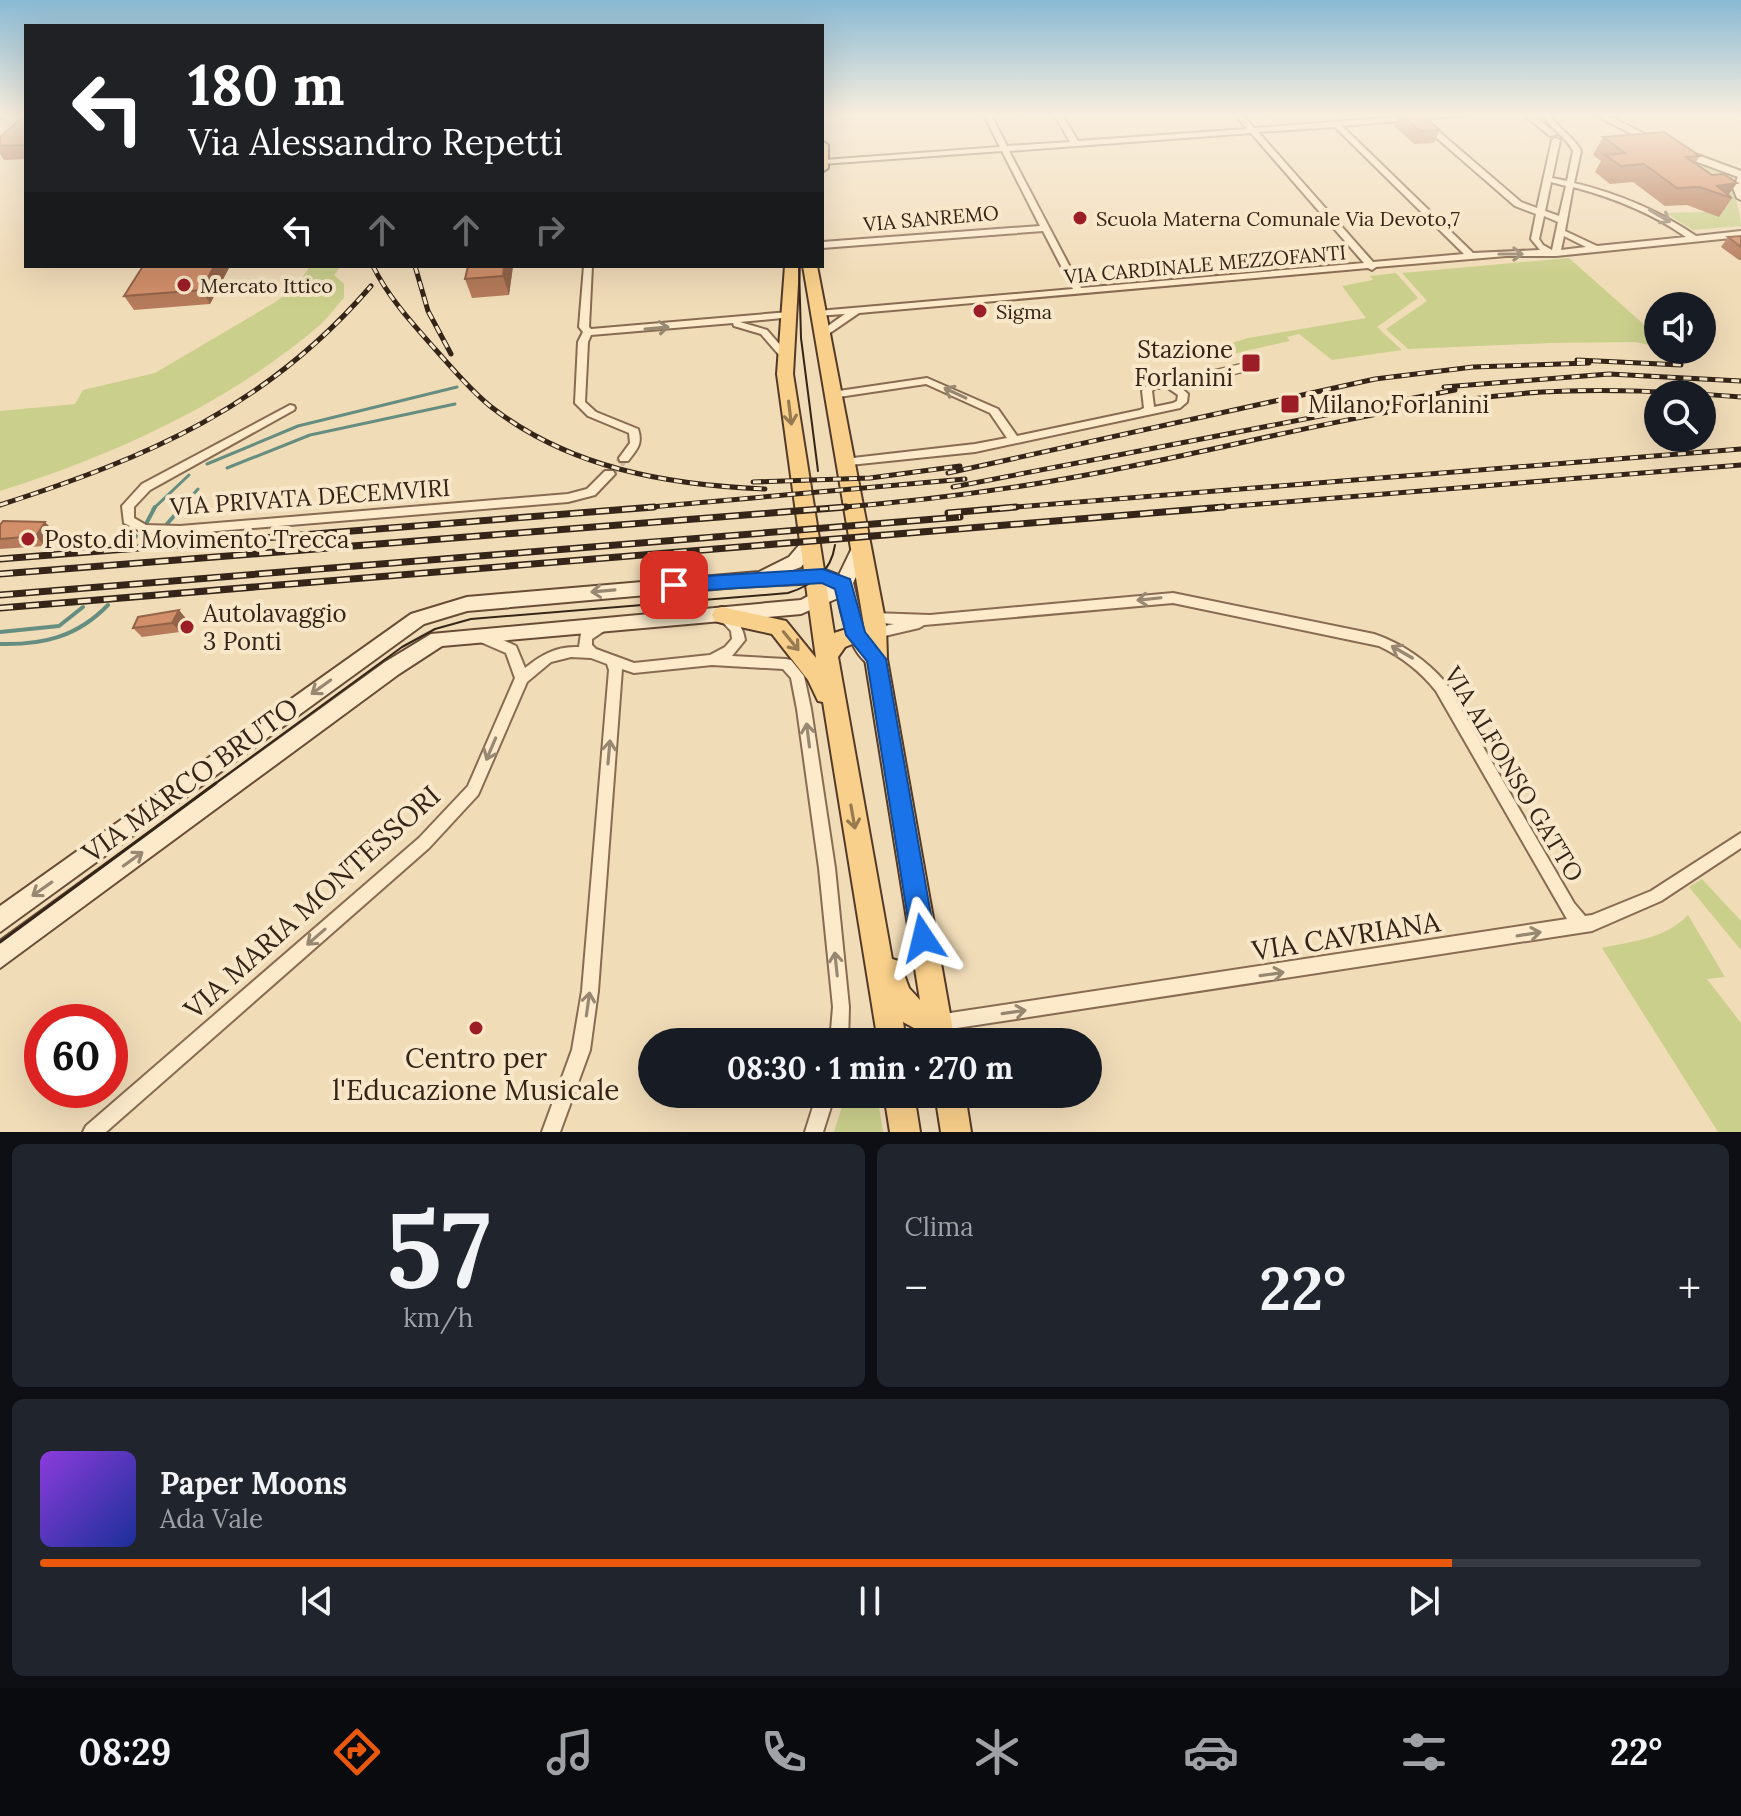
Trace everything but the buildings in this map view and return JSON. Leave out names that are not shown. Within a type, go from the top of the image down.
[{"type":"main road","points":[[792,268],[793,291],[783,354],[807,548],[890,1028]]},
{"type":"main road","points":[[810,268],[860,546],[868,629],[876,659],[938,1028]]},
{"type":"main road","points":[[789,315],[818,314]]},
{"type":"main road","points":[[817,602],[844,584],[856,566],[860,546]]},
{"type":"main road","points":[[737,580],[784,568],[798,560],[807,548]]},
{"type":"main road","points":[[737,580],[831,577],[844,584],[868,629]]},
{"type":"main road","name":"VIA MARCO BRUTO","points":[[0,920],[418,619],[467,604],[737,580]]},
{"type":"main road","name":"VIA MARCO BRUTO","points":[[0,956],[415,652],[438,639],[474,633],[722,615],[817,602]]},
{"type":"main road","points":[[722,615],[767,621],[788,635],[820,680],[840,740]]},
{"type":"main road","points":[[826,656],[838,640],[868,629]]},
{"type":"main road","points":[[863,874],[881,924],[896,993],[910,1011],[933,1028]]},
{"type":"main road","points":[[901,1108],[905,1132]]},
{"type":"main road","points":[[952,1108],[956,1132]]},
{"type":"street","points":[[1013,168],[1079,292]]},
{"type":"street","points":[[1284,168],[1372,267]]},
{"type":"street","points":[[1381,168],[1471,256]]},
{"type":"street","points":[[1476,168],[1518,204],[1564,221]]},
{"type":"street","points":[[1550,168],[1536,244],[1554,253],[1564,221],[1573,168]]},
{"type":"street","points":[[1741,174],[1737,188],[1741,198]]},
{"type":"street","points":[[1548,179],[1645,207],[1693,238]]},
{"type":"street","name":"VIA SANREMO","points":[[824,245],[1043,228]]},
{"type":"street","points":[[1561,232],[1593,247]]},
{"type":"street","name":"VIA CARDINALE MEZZOFANTI","points":[[818,314],[1471,256],[1554,253],[1741,234]]},
{"type":"street","points":[[588,268],[584,327],[588,332]]},
{"type":"street","name":"VIA CARDINALE MEZZOFANTI","points":[[821,335],[861,309]]},
{"type":"street","points":[[588,332],[789,315]]},
{"type":"street","points":[[726,322],[764,332],[783,354]]},
{"type":"street","points":[[588,332],[583,342],[580,403],[592,414],[634,431],[635,444],[624,458]]},
{"type":"street","points":[[1177,388],[1195,379],[1246,367]]},
{"type":"street","points":[[832,395],[927,381],[994,411],[1014,440]]},
{"type":"street","points":[[844,463],[950,452],[1014,440],[1144,412],[1180,404],[1184,397],[1177,388],[1162,384],[1150,387],[1147,394],[1149,406],[1144,412]]},
{"type":"street","name":"VIA PRIVATA DECEMVIRI","points":[[290,408],[146,487],[128,506],[128,520],[144,529],[201,529],[577,497],[591,492],[605,478]]},
{"type":"street","name":"VIA ALFONSO GATTO","points":[[868,629],[930,620],[1173,598],[1374,639],[1392,646],[1416,660],[1441,687],[1568,908],[1582,925]]},
{"type":"street","points":[[712,660],[730,651],[739,640],[737,629],[722,615]]},
{"type":"street","points":[[591,653],[585,647],[586,637],[598,626],[611,623]]},
{"type":"street","points":[[474,633],[511,650],[522,678],[535,665],[556,654],[591,653],[634,668],[712,660],[777,662],[789,666],[799,682],[827,868],[841,1007],[840,1028]]},
{"type":"street","points":[[551,1132],[581,1050],[590,991],[616,670],[610,660]]},
{"type":"street","name":"VIA MARIA MONTESSORI","points":[[92,1132],[424,843],[473,790],[522,678]]},
{"type":"street","name":"VIA CAVRIANA","points":[[963,1028],[1582,925],[1619,914],[1656,896],[1741,840]]},
{"type":"street","points":[[814,1132],[822,1108]]},
{"type":"green space","points":[[1674,168],[1707,168],[1734,178],[1733,189],[1741,226],[1693,230],[1666,213],[1707,212]]},
{"type":"green space","points":[[1569,258],[1644,325],[1644,344],[1552,343],[1408,349],[1386,329],[1427,301],[1402,273]]},
{"type":"green space","points":[[309,268],[339,268],[334,275],[344,284],[344,298],[320,325],[248,379],[209,403],[127,444],[0,491],[0,411],[75,404],[83,390],[155,373],[277,301],[299,283]]},
{"type":"green space","points":[[1396,273],[1418,298],[1377,327],[1402,350],[1332,360],[1299,334],[1287,337],[1290,341],[1197,362],[1198,353],[1248,338],[1366,318],[1342,286],[1373,280],[1370,276]]},
{"type":"green space","points":[[1702,879],[1741,921],[1741,950],[1689,887]]},
{"type":"green space","points":[[1688,915],[1725,977],[1707,979],[1741,1023],[1741,1132],[1718,1132],[1602,948],[1659,934]]},
{"type":"green space","points":[[842,1108],[879,1108],[883,1132],[834,1132]]},
{"type":"waterway","points":[[207,464],[298,426],[457,387]]},
{"type":"waterway","points":[[227,468],[310,435],[455,404]]},
{"type":"waterway","points":[[155,507],[189,475]]},
{"type":"waterway","points":[[180,509],[198,489]]},
{"type":"waterway","points":[[146,524],[155,507]]},
{"type":"waterway","points":[[166,525],[182,507]]},
{"type":"waterway","points":[[131,542],[136,536]]},
{"type":"waterway","points":[[155,540],[158,536]]},
{"type":"waterway","points":[[0,644],[45,641],[72,632],[108,605]]},
{"type":"waterway","points":[[0,632],[59,626],[83,607]]},
{"type":"tunnel","points":[[609,474],[624,458]]},
{"type":"tram line","points":[[799,268],[801,338],[818,471]]},
{"type":"tram line","points":[[213,785],[402,647],[435,629],[471,619],[788,593],[805,586],[825,570],[835,545]]},
{"type":"tram line","points":[[0,942],[216,783]]},
{"type":"railway","points":[[374,268],[401,309],[461,378],[490,406],[520,427],[553,445],[620,469],[692,483],[765,489]]},
{"type":"railway","points":[[416,268],[428,311],[451,354]]},
{"type":"railway","points":[[0,505],[106,468],[202,423],[290,365],[371,286]]},
{"type":"railway","points":[[1577,360],[1681,365]]},
{"type":"railway","points":[[948,473],[1375,379],[1473,367],[1589,363]]},
{"type":"railway","points":[[1444,387],[1609,374],[1741,381]]},
{"type":"railway","points":[[953,487],[1455,390]]},
{"type":"railway","points":[[820,509],[900,502],[1058,480],[1440,403],[1592,390],[1741,397]]},
{"type":"railway","points":[[1006,508],[1741,449]]},
{"type":"railway","points":[[1199,509],[1741,465]]},
{"type":"railway","points":[[753,482],[870,478],[960,466]]},
{"type":"railway","points":[[628,509],[965,479]]},
{"type":"railway","points":[[0,559],[654,507]]},
{"type":"railway","points":[[0,574],[846,507]]},
{"type":"railway","points":[[1006,508],[1016,507]]},
{"type":"railway","points":[[0,608],[1224,507]]},
{"type":"railway","points":[[948,513],[1006,508]]},
{"type":"railway","points":[[992,509],[1006,508]]},
{"type":"railway","points":[[0,595],[960,517]]},
{"type":"place","name":"Scuola Materna Comunale Via Devoto,7","points":[[1080,218]]},
{"type":"place","name":"Mercato Ittico","points":[[184,285]]},
{"type":"place","name":"Sigma","points":[[980,311]]},
{"type":"place","name":"Stazione Forlanini","points":[[1251,363]]},
{"type":"place","name":"Milano Forlanini","points":[[1290,404]]},
{"type":"place","name":"Posto di Movimento Trecca","points":[[28,539]]},
{"type":"place","name":"Autolavaggio 3 Ponti","points":[[187,627]]},
{"type":"place","name":"Centro per l'Educazione Musicale","points":[[476,1028]]},
{"type":"route","points":[[674,585],[823,576],[835,578],[844,584],[856,635],[876,659],[923,938]]}]
